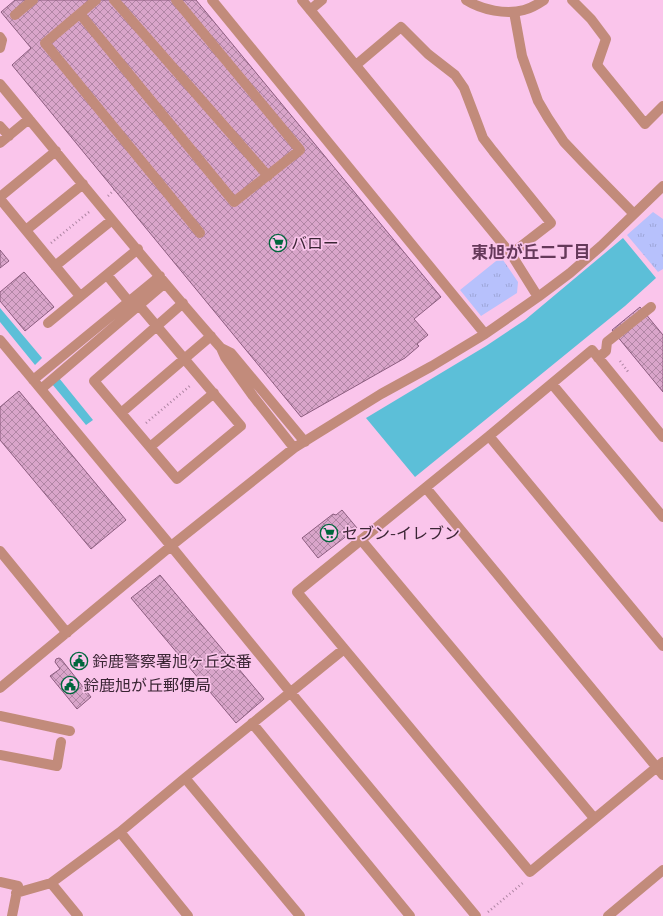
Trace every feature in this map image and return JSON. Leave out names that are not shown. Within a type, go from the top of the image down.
[{"type":"street","points":[[14,15],[33,0]]},
{"type":"street","points":[[96,0],[45,43],[200,233]]},
{"type":"street","points":[[115,0],[268,176]]},
{"type":"street","points":[[80,14],[234,202],[300,150],[176,0]]},
{"type":"street","points":[[212,0],[485,334]]},
{"type":"street","points":[[302,0],[511,254],[538,297]]},
{"type":"street","points":[[310,10],[322,0]]},
{"type":"street","points":[[466,0],[487,9],[504,12],[514,12],[531,7],[544,0]]},
{"type":"street","points":[[572,0],[591,19],[606,39],[597,65],[645,124],[663,106]]},
{"type":"street","points":[[514,12],[522,56],[538,101],[548,118],[564,142],[634,214]]},
{"type":"street","points":[[356,65],[401,27],[428,54],[455,75],[464,88],[476,122],[484,138],[551,222],[511,254]]},
{"type":"street","points":[[0,37],[2,40],[0,48]]},
{"type":"street","points":[[0,84],[98,204],[211,336],[222,348],[231,353],[305,442]]},
{"type":"street","points":[[0,143],[29,119]]},
{"type":"street","points":[[0,126],[9,136]]},
{"type":"street","points":[[56,151],[0,198],[80,296]]},
{"type":"street","points":[[26,230],[83,184]]},
{"type":"street","points":[[0,688],[171,546],[294,448],[381,394],[432,366],[485,334],[538,297],[602,246],[663,186]]},
{"type":"street","points":[[55,266],[112,220]]},
{"type":"street","points":[[48,323],[138,250]]},
{"type":"street","points":[[107,275],[157,326],[241,426],[177,479],[94,381],[157,326],[183,303]]},
{"type":"street","points":[[33,380],[163,280]]},
{"type":"street","points":[[41,389],[134,302]]},
{"type":"street","points":[[598,358],[606,351],[607,342],[651,307]]},
{"type":"street","points":[[121,413],[211,336]]},
{"type":"street","points":[[0,340],[476,916]]},
{"type":"street","points":[[222,348],[224,357],[294,448]]},
{"type":"street","points":[[426,488],[661,768],[594,818],[530,872],[297,592],[362,541],[592,350],[663,436]]},
{"type":"street","points":[[552,384],[663,516]]},
{"type":"street","points":[[150,447],[214,394]]},
{"type":"street","points":[[489,436],[663,646]]},
{"type":"street","points":[[362,541],[594,818]]},
{"type":"street","points":[[0,551],[67,633]]},
{"type":"street","points":[[16,893],[51,883],[120,832],[344,649]]},
{"type":"street","points":[[0,716],[70,731]]},
{"type":"street","points":[[252,723],[410,916]]},
{"type":"street","points":[[0,755],[57,766],[61,742]]},
{"type":"street","points":[[185,778],[300,916]]},
{"type":"street","points":[[120,832],[188,916]]},
{"type":"street","points":[[611,915],[662,874]]},
{"type":"street","points":[[0,882],[18,886],[12,916]]},
{"type":"street","points":[[51,883],[78,916]]},
{"type":"path","points":[[42,250],[115,189]]},
{"type":"path","points":[[488,912],[527,880],[530,872]]},
{"type":"green space","points":[[653,212],[663,219],[663,269],[658,272],[627,235]]},
{"type":"green space","points":[[501,257],[518,282],[517,293],[481,316],[460,290]]},
{"type":"shaded area","points":[[623,238],[656,278],[625,306],[415,477],[366,418],[486,346],[525,320]]},
{"type":"shaded area","points":[[0,308],[42,358],[35,365],[0,322]]},
{"type":"shaded area","points":[[59,378],[93,420],[86,425],[52,384]]},
{"type":"building","name":"バロー","points":[[15,0],[196,0],[441,297],[414,319],[428,335],[417,344],[419,346],[405,358],[301,417],[12,65],[31,48],[1,12]]},
{"type":"building","points":[[0,250],[9,261],[0,268]]},
{"type":"building","points":[[24,272],[54,307],[25,331],[0,301],[0,292]]},
{"type":"building","points":[[640,307],[663,335],[663,392],[612,330]]},
{"type":"building","points":[[19,391],[126,520],[91,549],[0,440],[0,407]]},
{"type":"building","name":"セブン-イレブン","points":[[342,510],[357,528],[318,558],[302,538],[333,514],[336,515]]},
{"type":"building","points":[[160,575],[264,699],[236,723],[131,598]]},
{"type":"building","points":[[59,658],[91,697],[77,709],[50,676],[60,669],[55,662],[56,659]]},
{"type":"place","name":"バロー","points":[[278,243]]},
{"type":"place","name":"セブン-イレブン","points":[[329,533]]},
{"type":"place","name":"鈴鹿警察署旭ヶ丘交番","points":[[79,661]]},
{"type":"place","name":"鈴鹿旭が丘郵便局","points":[[70,685]]},
{"type":"district","name":"東旭が丘二丁目","points":[[531,252]]}]
